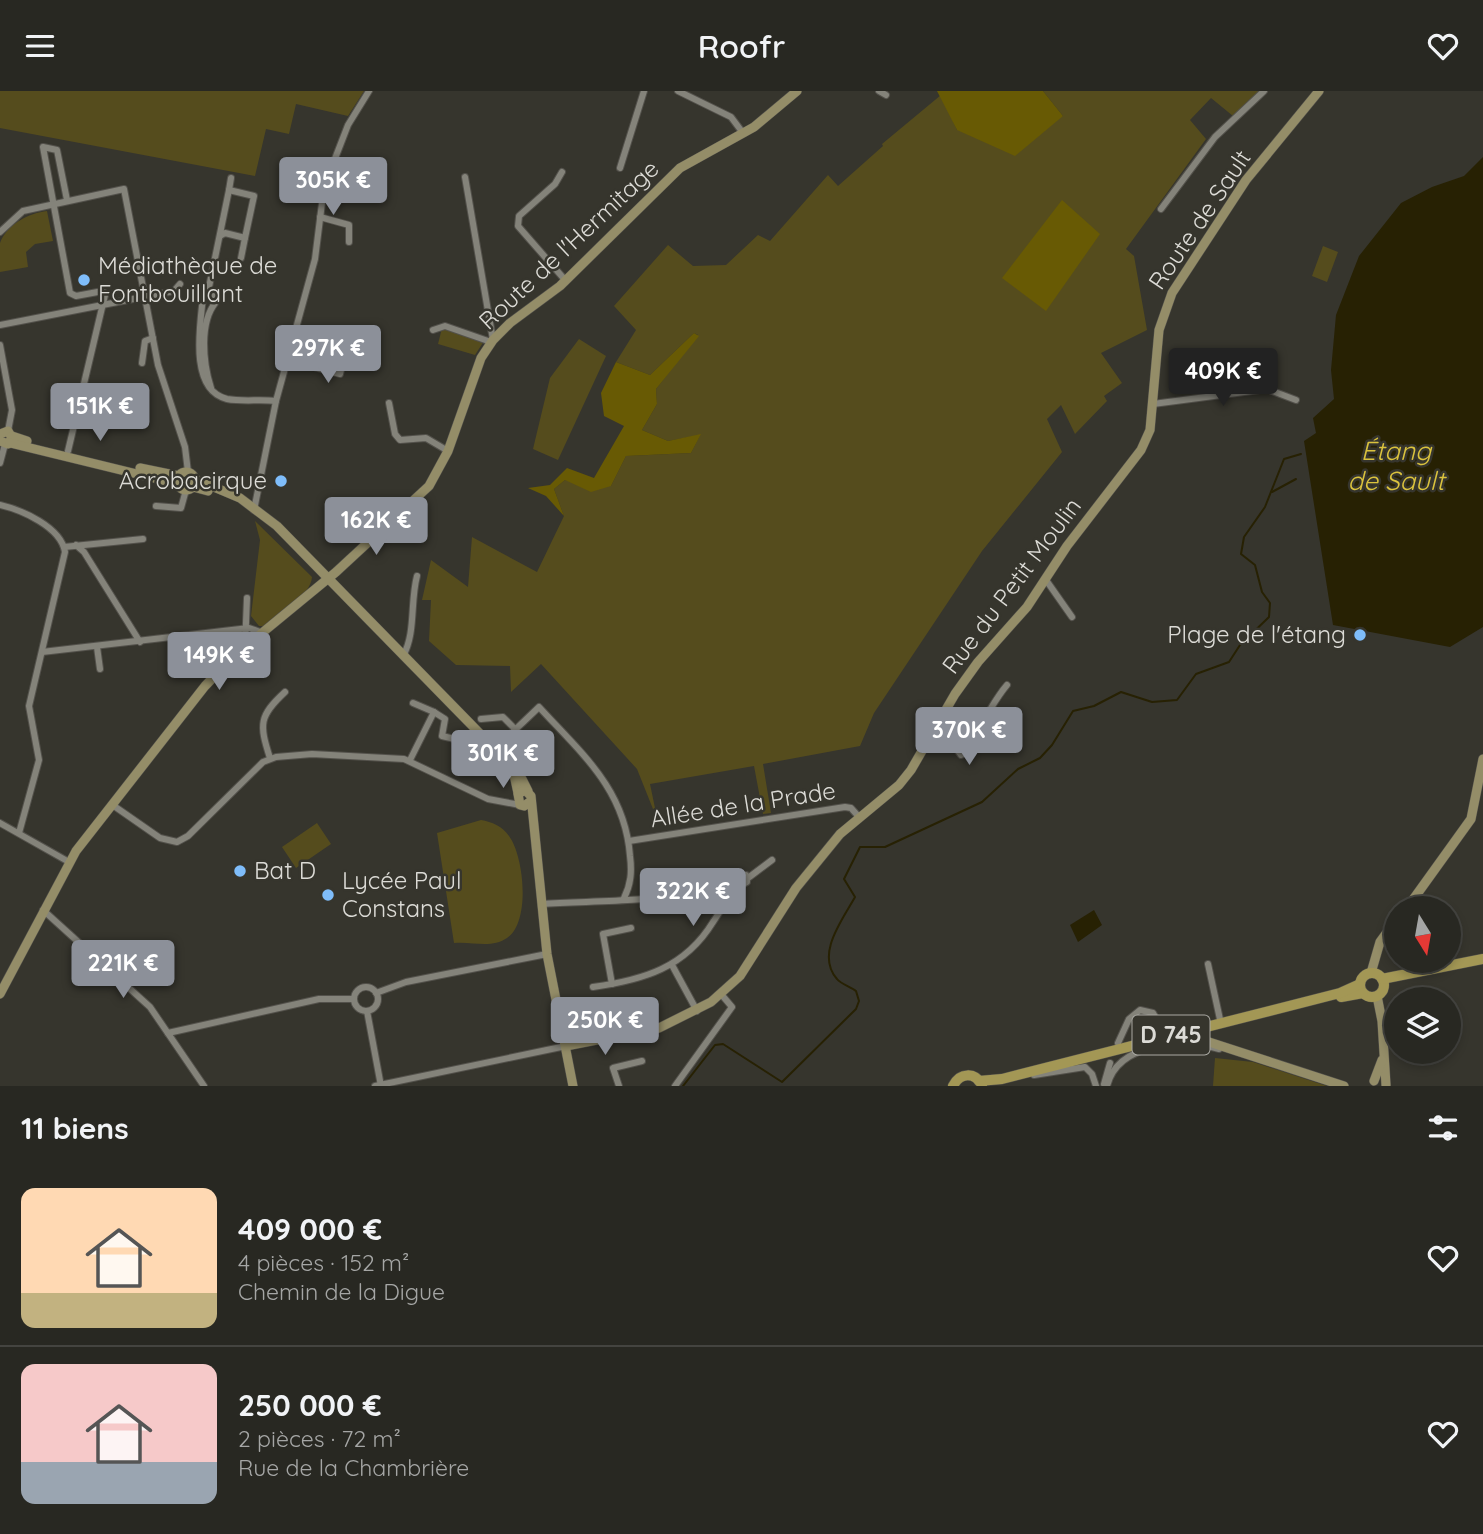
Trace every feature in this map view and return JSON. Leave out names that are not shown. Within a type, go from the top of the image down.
[{"type":"main road","points":[[1381,988],[1371,974],[1363,978],[1361,988],[1381,988],[1433,971],[1483,959]]},
{"type":"main road","name":"D 745","points":[[981,1083],[1361,988]]},
{"type":"main road","name":"D 745","points":[[995,1086],[1221,1024]]},
{"type":"main road","points":[[953,1086],[964,1075],[981,1083]]},
{"type":"street","points":[[254,509],[276,401],[314,265],[327,176],[348,125],[369,91]]},
{"type":"street","points":[[620,168],[644,91]]},
{"type":"street","points":[[678,91],[731,117],[744,133]]},
{"type":"street","name":"Route de l'Hermitage","points":[[0,994],[69,862],[205,686],[234,656],[327,580],[429,487],[448,451],[481,358],[492,341],[510,323],[566,281],[680,168],[695,157],[744,133],[797,91]]},
{"type":"street","points":[[1161,209],[1215,137],[1264,91]]},
{"type":"street","name":"Route de Sault","points":[[1150,430],[1159,330],[1172,293],[1246,180],[1319,91]]},
{"type":"street","points":[[67,200],[57,150],[46,146],[42,151],[70,293],[76,296],[103,291],[104,304],[68,451]]},
{"type":"street","points":[[562,172],[555,184],[519,216],[518,226],[566,281]]},
{"type":"street","points":[[433,330],[444,326],[492,341],[465,177]]},
{"type":"street","points":[[231,178],[208,292],[203,299],[201,353],[205,382],[214,393],[238,400],[276,401]]},
{"type":"street","points":[[0,232],[15,215],[52,203],[124,189],[153,338],[185,447],[186,481],[181,508],[156,506]]},
{"type":"street","points":[[229,190],[254,196],[241,258]]},
{"type":"street","points":[[320,217],[349,225],[349,242]]},
{"type":"street","points":[[220,236],[225,233],[245,237]]},
{"type":"street","points":[[0,325],[174,291],[180,284]]},
{"type":"street","points":[[208,292],[215,296],[216,302],[207,314],[205,334],[208,374],[214,393]]},
{"type":"street","points":[[142,363],[145,341],[153,338]]},
{"type":"street","points":[[0,345],[12,410],[0,463]]},
{"type":"street","points":[[287,360],[340,374],[344,358]]},
{"type":"street","points":[[1153,404],[1267,389],[1296,400]]},
{"type":"street","points":[[389,403],[395,434],[400,440],[426,438],[448,451]]},
{"type":"street","name":"Rue du Petit Moulin","points":[[567,1051],[650,1030],[697,1011],[721,994],[749,964],[780,911],[810,871],[859,817],[899,785],[978,662],[1027,607],[1141,450],[1150,430]]},
{"type":"street","points":[[4,437],[186,481]]},
{"type":"street","points":[[4,437],[186,481],[254,509],[403,656],[522,779],[523,798],[535,825],[547,954],[575,1086]]},
{"type":"street","points":[[0,505],[30,515],[58,537],[64,547],[65,559],[29,706],[39,760],[19,833]]},
{"type":"street","points":[[64,547],[143,539]]},
{"type":"street","points":[[84,552],[86,543]]},
{"type":"street","points":[[76,545],[84,552],[140,642]]},
{"type":"street","points":[[403,656],[409,645],[413,592],[417,576]]},
{"type":"street","points":[[327,580],[494,750]]},
{"type":"street","points":[[1046,580],[1072,617]]},
{"type":"street","points":[[245,647],[247,598]]},
{"type":"street","points":[[42,652],[245,629],[259,629],[263,633]]},
{"type":"street","points":[[225,631],[236,641],[234,656]]},
{"type":"street","points":[[97,647],[100,669]]},
{"type":"street","points":[[953,743],[967,740],[1007,685]]},
{"type":"street","points":[[270,758],[262,718],[266,709],[285,692]]},
{"type":"street","points":[[533,701],[609,786],[624,815],[632,874],[624,898]]},
{"type":"street","points":[[413,702],[445,719],[442,736],[459,741],[470,736]]},
{"type":"street","points":[[494,750],[539,707]]},
{"type":"street","points":[[410,761],[434,712]]},
{"type":"street","points":[[481,719],[503,716],[514,729]]},
{"type":"street","points":[[931,734],[953,743],[961,755],[969,752],[967,740]]},
{"type":"street","points":[[114,806],[160,838],[177,842],[188,836],[256,767],[270,758],[312,754],[410,761],[479,795],[502,800],[523,798]]},
{"type":"street","points":[[1415,896],[1471,819],[1483,759]]},
{"type":"street","name":"Allée de la Prade","points":[[629,841],[845,807],[851,808],[859,817]]},
{"type":"street","points":[[0,823],[69,862]]},
{"type":"street","points":[[593,987],[640,978],[672,965],[706,934],[729,893],[747,882],[748,878],[772,860]]},
{"type":"street","points":[[706,891],[709,879],[743,873],[748,878]]},
{"type":"street","points":[[541,904],[624,898],[650,900],[717,889],[729,893]]},
{"type":"street","points":[[43,910],[150,1007],[204,1086]]},
{"type":"street","points":[[612,984],[603,934],[631,928]]},
{"type":"street","points":[[1371,974],[1384,936]]},
{"type":"street","points":[[353,999],[363,987],[376,993],[405,982],[547,954]]},
{"type":"street","points":[[1208,964],[1221,1024]]},
{"type":"street","points":[[672,965],[697,1011]]},
{"type":"street","points":[[1381,988],[1383,1055],[1387,1085],[1371,1084],[1383,1055]]},
{"type":"street","points":[[353,999],[356,1007],[367,1011],[376,1006],[376,993]]},
{"type":"street","points":[[675,1086],[733,1007],[721,994]]},
{"type":"street","points":[[168,1033],[319,999],[353,999]]},
{"type":"street","points":[[1118,1043],[1132,1014],[1140,1010],[1150,1011],[1158,1022],[1155,1033],[1130,1046]]},
{"type":"street","points":[[367,1011],[379,1086],[567,1051]]},
{"type":"street","points":[[1176,1038],[1209,1042],[1344,1086]]},
{"type":"street","points":[[1105,1086],[1112,1072],[1126,1057],[1177,1044],[1203,1046],[1260,1059]]},
{"type":"street","points":[[619,1086],[613,1068],[642,1061]]},
{"type":"street","points":[[1105,1086],[1110,1063]]},
{"type":"street","points":[[1034,1075],[1085,1067],[1092,1074],[1096,1086]]},
{"type":"shaded area","points":[[0,91],[364,91],[348,116],[296,104],[289,134],[266,129],[255,176],[0,128]]},
{"type":"shaded area","points":[[937,91],[1043,91],[1063,116],[1015,156],[957,130]]},
{"type":"shaded area","points":[[1043,91],[1260,91],[1233,116],[1211,98],[1190,120],[1206,139],[1126,249],[1134,256],[1147,330],[1101,353],[1122,383],[1104,396],[1107,401],[1075,434],[1061,405],[1047,419],[1062,452],[982,551],[874,713],[860,746],[763,764],[771,813],[763,814],[754,766],[650,784],[655,808],[653,809],[637,769],[541,664],[511,692],[510,666],[456,665],[429,641],[431,600],[422,600],[431,560],[468,587],[472,537],[537,572],[564,516],[554,489],[565,480],[611,486],[626,456],[691,453],[700,435],[668,441],[642,430],[657,404],[656,389],[698,335],[694,333],[650,375],[616,362],[636,330],[614,306],[668,245],[693,266],[726,265],[758,235],[770,241],[828,175],[838,186],[883,146],[882,144],[941,95],[957,130],[1063,116]]},
{"type":"shaded area","points":[[1062,200],[1100,234],[1046,311],[1002,278]]},
{"type":"shaded area","points":[[47,211],[53,241],[35,244],[26,252],[28,267],[0,272],[0,243],[3,236],[13,225],[26,217]]},
{"type":"shaded area","points":[[1323,246],[1338,252],[1327,282],[1312,276]]},
{"type":"shaded area","points":[[442,328],[484,341],[475,355],[438,344]]},
{"type":"shaded area","points":[[694,333],[699,336],[656,389],[657,404],[642,430],[668,441],[701,434],[691,453],[626,456],[611,486],[591,492],[565,480],[554,489],[564,516],[546,496],[528,488],[550,485],[567,468],[594,478],[624,426],[604,416],[601,393],[616,362],[650,375]]},
{"type":"shaded area","points":[[579,339],[606,356],[558,460],[533,449],[550,378]]},
{"type":"shaded area","points":[[255,521],[312,577],[300,598],[265,626],[259,626],[251,616],[260,540]]},
{"type":"shaded area","points":[[481,820],[493,823],[503,830],[514,845],[523,889],[520,918],[515,930],[501,941],[488,944],[454,943],[437,833]]},
{"type":"shaded area","points":[[317,823],[331,844],[296,868],[282,847]]},
{"type":"shaded area","points":[[1215,1058],[1253,1062],[1327,1086],[1213,1086]]},
{"type":"water","name":"Étang de Sault","points":[[1483,157],[1483,627],[1450,647],[1333,625],[1304,441],[1316,433],[1313,418],[1334,399],[1331,370],[1336,315],[1359,256],[1401,203],[1432,187],[1464,176]]},
{"type":"water","points":[[1094,910],[1102,925],[1078,942],[1070,925]]},
{"type":"waterway","points":[[683,1086],[715,1045],[723,1044],[782,1082],[856,1009],[859,1001],[856,991],[837,979],[829,959],[833,937],[855,897],[844,879],[860,847],[885,847],[982,802],[1018,769],[1040,758],[1052,745],[1073,711],[1094,706],[1121,692],[1152,702],[1177,700],[1196,674],[1229,662],[1240,645],[1269,617],[1270,603],[1262,592],[1255,565],[1241,554],[1244,537],[1265,507],[1284,459],[1301,454]]},
{"type":"waterway","points":[[1272,492],[1296,479]]},
{"type":"place","name":"Médiathèque de Fontbouillant","points":[[84,280]]},
{"type":"place","name":"Acrobacirque","points":[[281,481]]},
{"type":"place","name":"Plage de l'étang","points":[[1360,635]]},
{"type":"place","name":"Bat D","points":[[240,871]]},
{"type":"place","name":"Lycée Paul Constans","points":[[328,895]]}]
